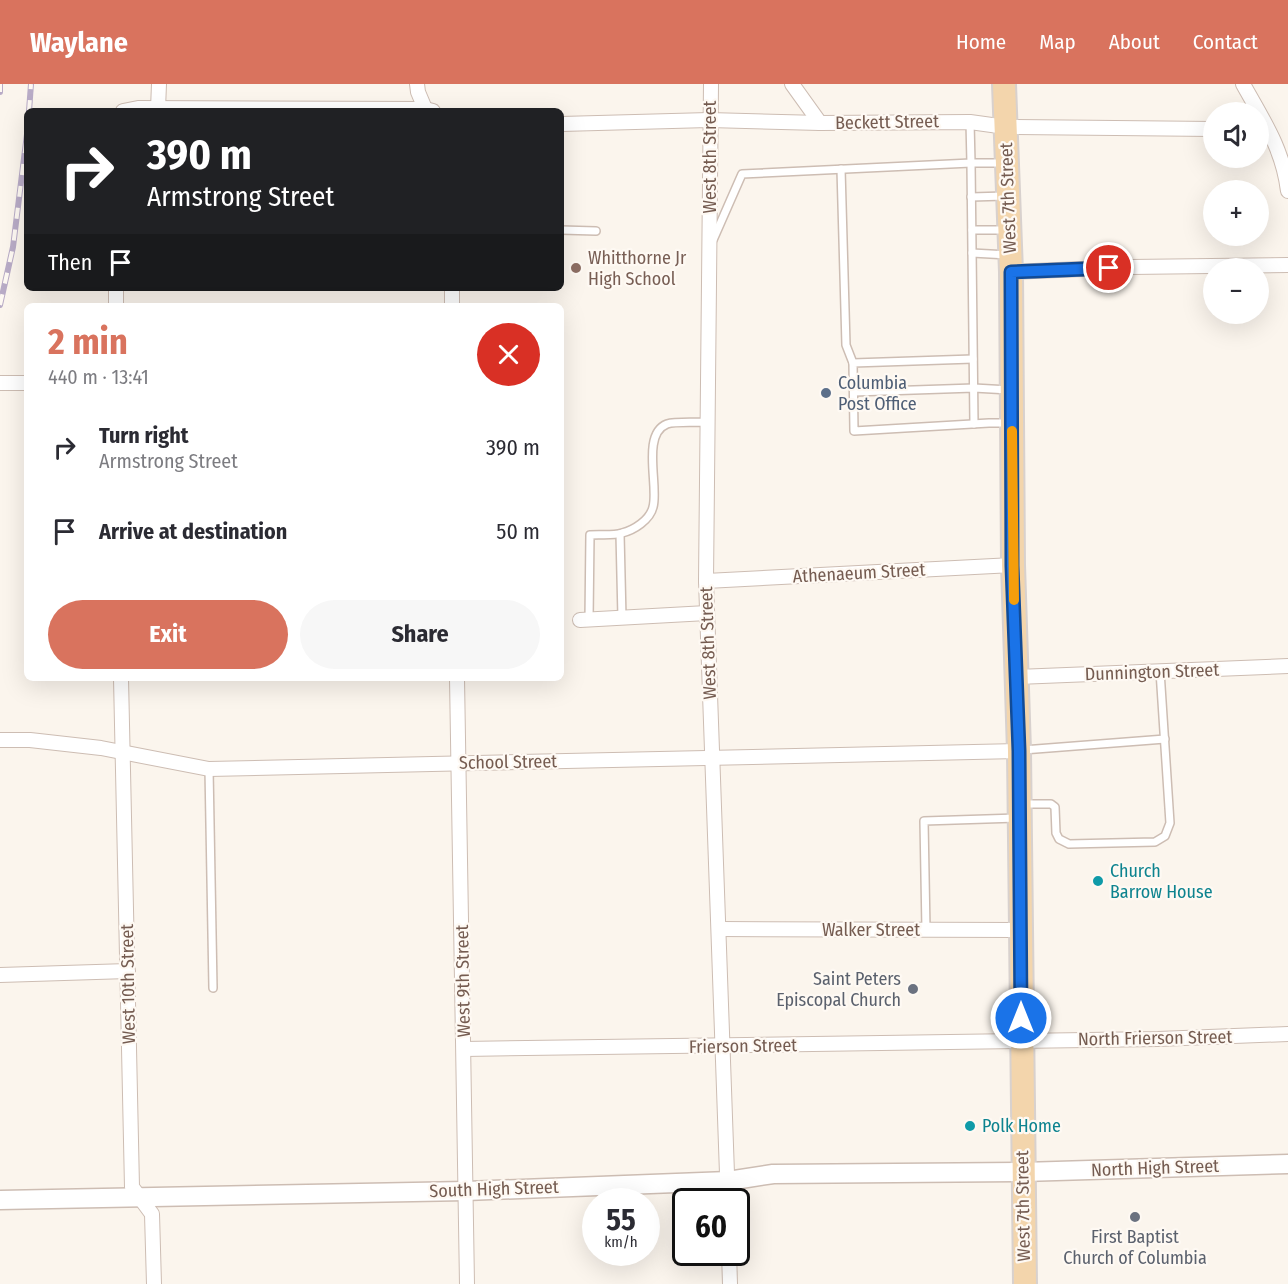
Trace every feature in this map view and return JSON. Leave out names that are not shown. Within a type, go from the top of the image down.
[{"type":"main road","name":"West 7th Street","points":[[1004,84],[1011,264],[1012,566],[1019,751],[1025,1284]]},
{"type":"street","points":[[158,108],[159,84]]},
{"type":"street","points":[[417,84],[418,92],[427,108]]},
{"type":"street","name":"West 8th Street","points":[[711,84],[706,581],[728,1188]]},
{"type":"street","points":[[792,84],[820,123]]},
{"type":"street","points":[[1243,84],[1251,102]]},
{"type":"street","name":"Beckett Street","points":[[564,124],[709,120],[820,123],[970,122],[1006,127],[1203,129]]},
{"type":"street","points":[[1269,139],[1285,168],[1288,191]]},
{"type":"street","points":[[1011,264],[1130,267],[1288,265]]},
{"type":"street","points":[[0,383],[24,383]]},
{"type":"street","name":"Athenaeum Street","points":[[706,581],[1012,566]]},
{"type":"street","points":[[585,620],[707,614]]},
{"type":"street","name":"Dunnington Street","points":[[1017,677],[1288,666]]},
{"type":"street","name":"West 10th Street","points":[[121,681],[132,1187],[152,1214],[154,1284]]},
{"type":"street","name":"West 9th Street","points":[[458,681],[467,1284]]},
{"type":"street","name":"School Street","points":[[0,740],[30,740],[100,748],[209,769],[1019,751]]},
{"type":"street","name":"Walker Street","points":[[720,929],[1021,930]]},
{"type":"street","points":[[0,975],[128,971]]},
{"type":"street","name":"North Frierson Street","points":[[1021,1041],[1158,1040],[1288,1034]]},
{"type":"street","name":"Frierson Street","points":[[464,1049],[1021,1041]]},
{"type":"street","name":"North High Street","points":[[1023,1172],[1288,1164]]},
{"type":"street","name":"South High Street","points":[[0,1200],[466,1191],[728,1181],[773,1174],[1023,1172]]},
{"type":"street","points":[[729,1266],[730,1284]]},
{"type":"lane","points":[[970,122],[974,424]]},
{"type":"lane","points":[[711,245],[742,174],[1007,163]]},
{"type":"lane","points":[[841,169],[846,345],[853,363],[854,431],[1012,423]]},
{"type":"lane","points":[[971,197],[1008,196]]},
{"type":"lane","points":[[564,230],[596,231]]},
{"type":"lane","points":[[972,230],[1010,230]]},
{"type":"lane","points":[[972,253],[1011,264]]},
{"type":"lane","points":[[853,363],[973,358]]},
{"type":"lane","points":[[854,392],[974,388],[1012,390]]},
{"type":"lane","points":[[585,620],[590,535],[620,534],[637,527],[648,517],[653,507],[653,441],[658,430],[667,424],[708,422]]},
{"type":"lane","points":[[620,534],[622,618]]},
{"type":"lane","points":[[926,930],[924,821],[1018,811],[1051,804],[1055,807],[1056,833],[1059,839],[1069,844],[1155,842],[1165,836],[1170,823],[1160,671]]},
{"type":"lane","points":[[1019,751],[1165,740]]},
{"type":"lane","points":[[209,769],[213,988]]},
{"type":"railway","points":[[0,84],[0,92]]},
{"type":"railway","points":[[29,108],[31,84]]},
{"type":"railway","points":[[0,305],[13,247],[24,158]]},
{"type":"slow traffic","points":[[1012,431],[1014,600]]},
{"type":"place","name":"Whitthorne Jr High School","points":[[576,268]]},
{"type":"place","name":"Columbia Post Office","points":[[826,393]]},
{"type":"place","name":"Church Barrow House","points":[[1098,881]]},
{"type":"place","name":"Saint Peters Episcopal Church","points":[[913,989]]},
{"type":"place","name":"Polk Home","points":[[970,1126]]},
{"type":"place","name":"First Baptist Church of Columbia","points":[[1135,1217]]},
{"type":"route","points":[[1021,1018],[1019,751],[1012,566],[1011,272],[1109,268]]}]
